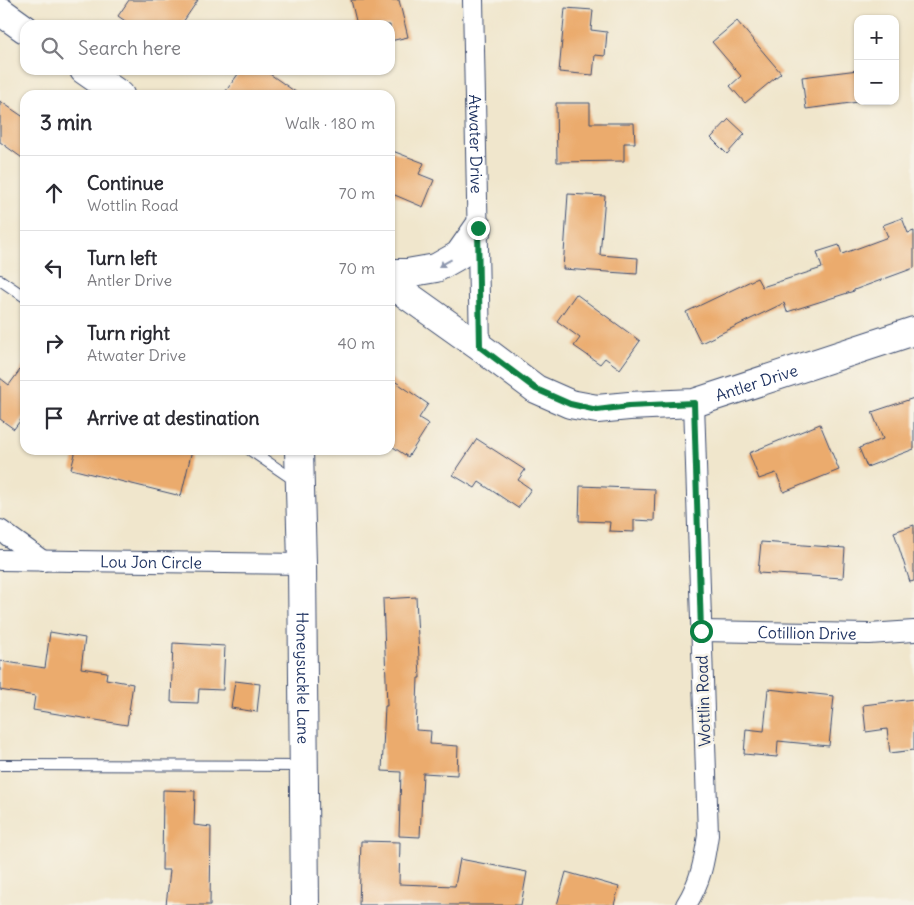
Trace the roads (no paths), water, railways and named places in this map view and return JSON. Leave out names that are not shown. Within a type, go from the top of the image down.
[{"type":"street","name":"Atwater Drive","points":[[473,0],[480,347]]},
{"type":"street","points":[[0,11],[20,25]]},
{"type":"street","points":[[91,75],[113,90]]},
{"type":"street","points":[[395,273],[436,268],[458,255],[478,228]]},
{"type":"street","name":"Antler Drive","points":[[395,287],[536,389],[570,404],[597,410],[629,406],[694,403],[914,331]]},
{"type":"street","name":"Wottlin Road","points":[[686,905],[694,892],[704,864],[708,835],[694,403]]},
{"type":"street","name":"Honeysuckle Lane","points":[[299,455],[305,905]]},
{"type":"street","points":[[0,530],[43,561]]},
{"type":"street","name":"Lou Jon Circle","points":[[0,560],[302,564]]},
{"type":"street","name":"Cotillion Drive","points":[[701,631],[869,634],[914,631]]},
{"type":"lane","points":[[0,280],[20,294]]},
{"type":"lane","points":[[257,455],[300,484]]},
{"type":"lane","points":[[0,765],[304,766]]}]
